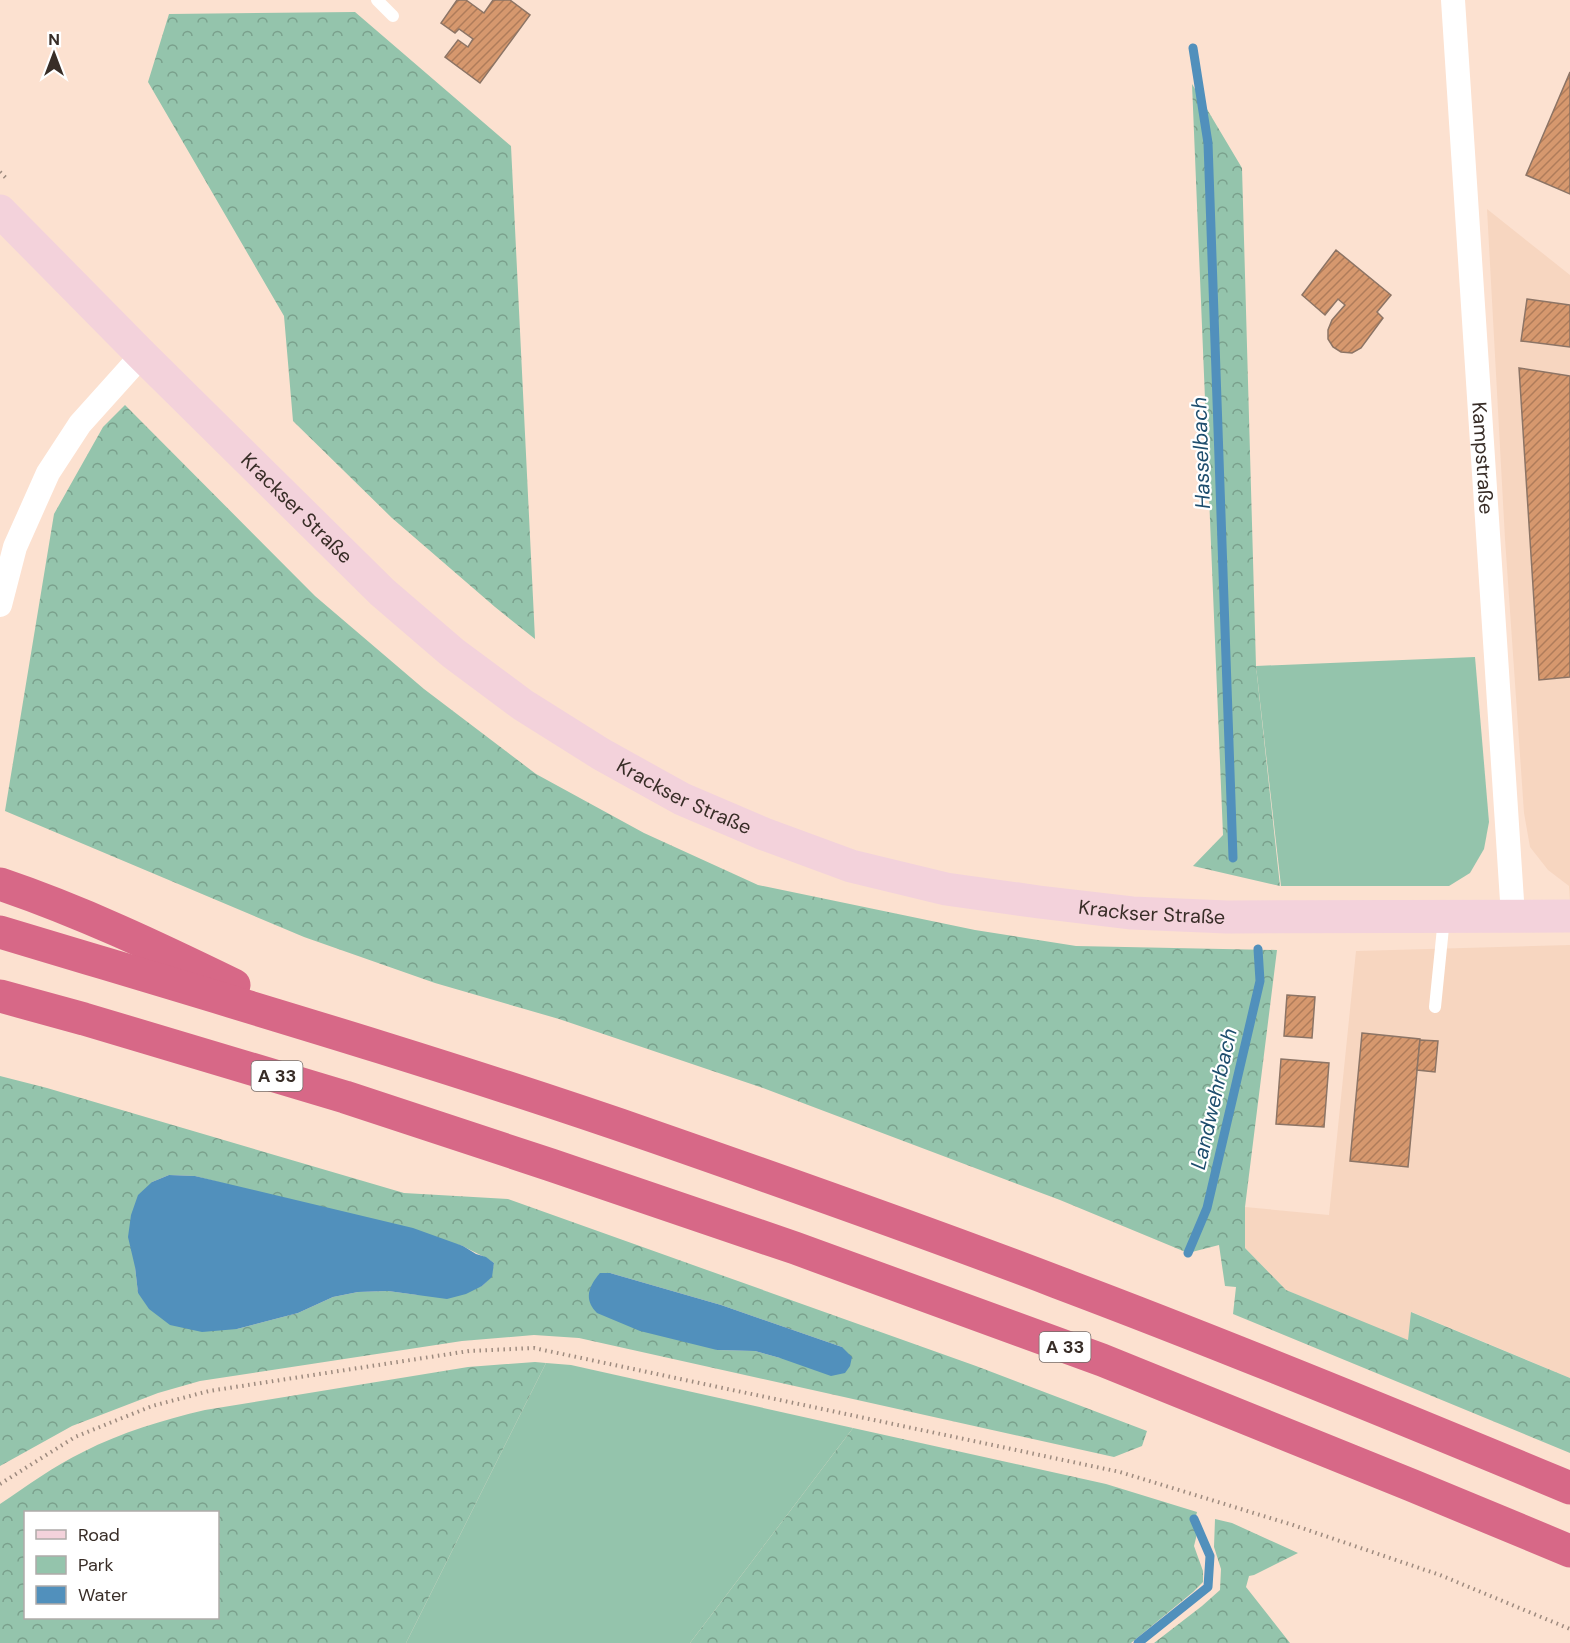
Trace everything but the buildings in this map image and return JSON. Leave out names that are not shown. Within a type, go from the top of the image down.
[{"type":"highway","points":[[0,884],[37,896],[160,949],[319,1027]]},
{"type":"highway","points":[[0,932],[319,1027],[653,1136],[998,1259],[1347,1395],[1570,1488]]},
{"type":"highway","name":"A 33","points":[[0,996],[345,1097],[795,1248],[1102,1360],[1570,1551]]},
{"type":"street","name":"Kampstraße","points":[[1453,0],[1513,916]]},
{"type":"street","name":"Krackser Straße","points":[[0,211],[142,356],[382,592],[453,653],[523,705],[601,754],[682,799],[753,830],[851,866],[946,889],[1051,903],[1132,913],[1227,917],[1570,916]]},
{"type":"street","points":[[0,605],[15,547],[48,473],[80,424],[142,356]]},
{"type":"lane","points":[[377,0],[393,16]]},
{"type":"lane","points":[[1435,1007],[1444,917]]},
{"type":"path","points":[[0,1484],[75,1437],[152,1406],[209,1391],[469,1351],[534,1348],[1120,1472],[1293,1525],[1440,1575],[1570,1629]]},
{"type":"shaded area","points":[[1487,209],[1570,275],[1570,902],[1569,886],[1548,870],[1530,847],[1524,813],[1505,539]]},
{"type":"shaded area","points":[[1570,945],[1570,1378],[1412,1312],[1408,1341],[1286,1290],[1245,1248],[1245,1207],[1329,1215],[1356,951]]},
{"type":"green space","points":[[355,12],[511,146],[535,639],[392,518],[293,421],[284,316],[148,82],[169,14]]},
{"type":"green space","points":[[1192,84],[1242,168],[1256,666],[1280,886],[1193,866],[1223,835]]},
{"type":"green space","points":[[125,405],[315,596],[424,689],[536,774],[644,833],[758,885],[975,930],[1076,946],[1277,950],[1245,1207],[1245,1248],[1286,1290],[1408,1340],[1411,1312],[1570,1378],[1570,1453],[1233,1314],[1236,1287],[1225,1286],[1219,1245],[1188,1253],[1060,1200],[763,1088],[559,1019],[435,983],[304,937],[5,811],[54,514],[103,427]]},
{"type":"green space","points":[[1475,657],[1489,822],[1484,849],[1470,873],[1449,886],[1281,886],[1256,666]]},
{"type":"green space","points":[[0,1076],[404,1193],[508,1199],[976,1366],[1147,1431],[1142,1446],[1114,1457],[579,1338],[534,1335],[462,1341],[200,1381],[158,1393],[72,1426],[0,1466]],"holes":[[[169,1175],[195,1176],[463,1246],[494,1263],[491,1277],[482,1286],[418,1295],[388,1291],[358,1292],[333,1297],[298,1313],[237,1329],[138,1293],[135,1267],[152,1182]],[[610,1273],[721,1305],[842,1347],[780,1358],[755,1351],[717,1350]]]},
{"type":"green space","points":[[546,1363],[571,1365],[853,1428],[690,1643],[406,1643]]},
{"type":"green space","points":[[546,1363],[406,1643],[0,1643],[0,1504],[41,1476],[98,1445],[158,1422],[205,1410],[468,1367]]},
{"type":"green space","points":[[853,1428],[1106,1484],[1197,1512],[1194,1524],[1199,1526],[1194,1546],[1203,1571],[1203,1582],[1131,1643],[690,1643]]},
{"type":"green space","points":[[1215,1519],[1232,1523],[1298,1553],[1249,1576],[1246,1587],[1290,1643],[1154,1643],[1220,1590],[1221,1569],[1214,1547]]},
{"type":"water","points":[[169,1175],[195,1176],[413,1228],[486,1257],[494,1263],[492,1277],[482,1286],[466,1294],[447,1299],[388,1291],[358,1292],[333,1297],[298,1313],[237,1329],[202,1332],[170,1325],[149,1309],[138,1293],[128,1237],[131,1215],[138,1195],[152,1182]]},
{"type":"water","points":[[600,1273],[610,1273],[721,1305],[842,1347],[852,1357],[850,1366],[845,1373],[831,1376],[755,1351],[717,1350],[640,1331],[597,1313],[593,1308],[589,1293]]},
{"type":"waterway","name":"Hasselbach","points":[[1193,48],[1208,143],[1233,858]]},
{"type":"waterway","name":"Landwehrbach","points":[[1188,1253],[1207,1208],[1260,981],[1258,949]]},
{"type":"waterway","name":"Landwehrbach","points":[[1138,1643],[1208,1587],[1210,1556],[1194,1519]]}]
